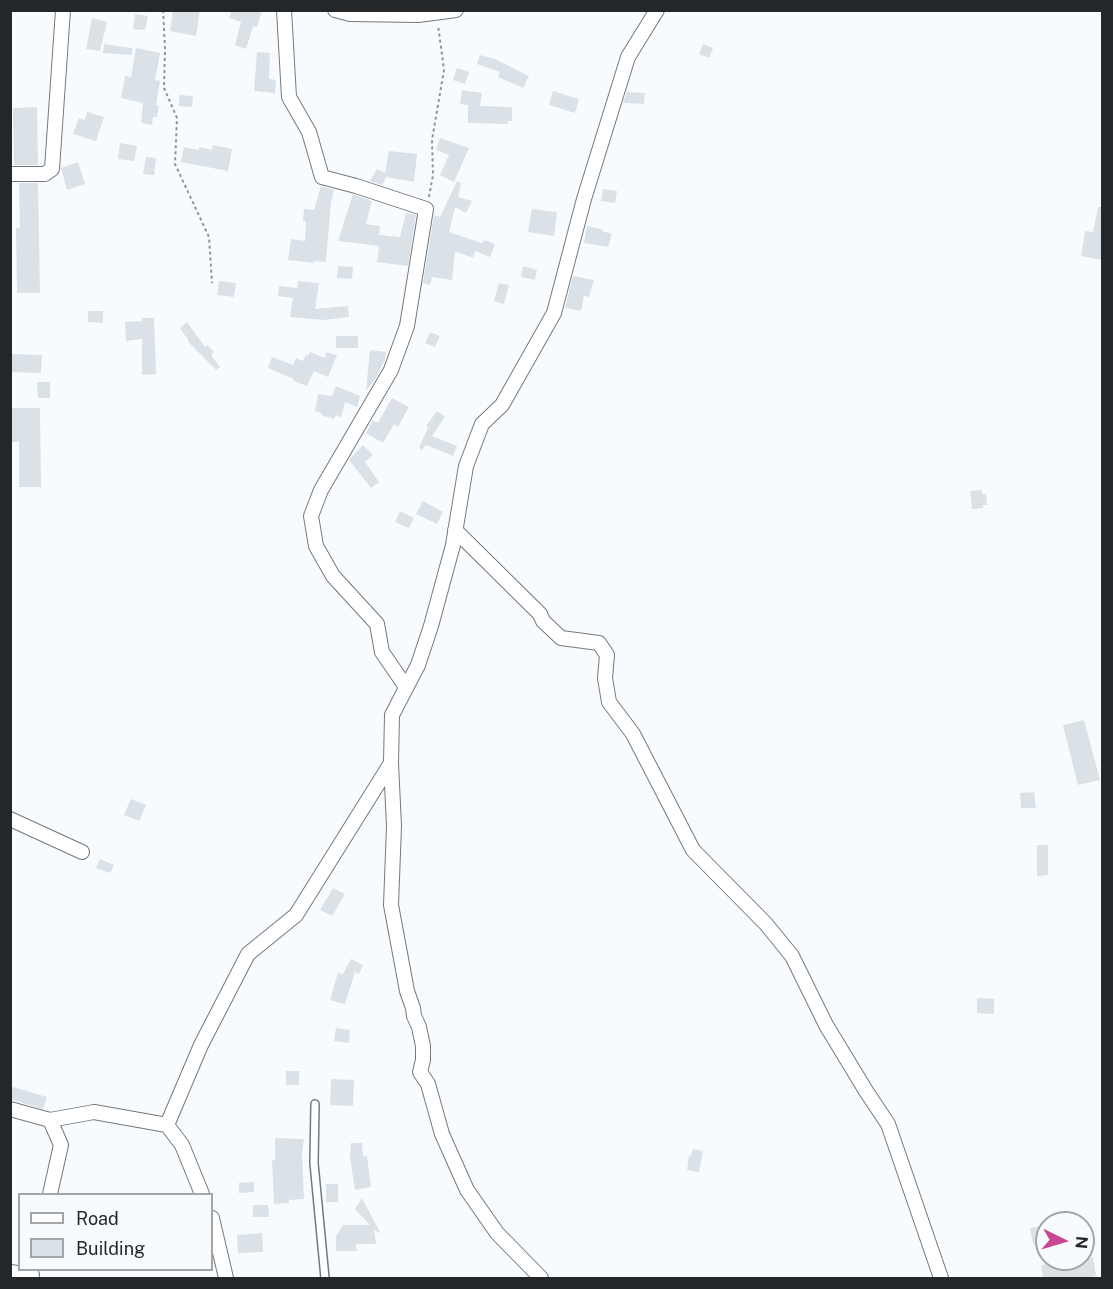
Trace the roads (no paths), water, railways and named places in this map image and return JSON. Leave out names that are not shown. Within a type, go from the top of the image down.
[{"type":"street","points":[[10,174],[45,174],[52,169],[63,10]]},
{"type":"street","points":[[284,10],[289,97],[309,132],[322,177],[426,209],[407,326],[391,370],[321,490],[311,516],[316,546],[333,576],[377,624],[382,652],[406,687]]},
{"type":"street","points":[[335,10],[350,14],[418,15],[456,10]]},
{"type":"street","points":[[541,1278],[496,1233],[467,1190],[442,1134],[428,1084],[420,1072],[423,1046],[414,1016],[414,1008],[407,991],[391,904],[394,826],[391,763],[392,715],[418,665],[431,626],[453,545],[466,466],[482,424],[502,405],[554,313],[584,199],[628,57],[657,10]]},
{"type":"street","points":[[454,530],[540,614],[543,621],[561,638],[599,643],[608,655],[604,678],[609,702],[633,734],[693,850],[766,924],[792,956],[826,1025],[888,1124],[941,1278]]},
{"type":"street","points":[[167,1125],[201,1045],[248,954],[296,915],[391,763]]},
{"type":"street","points":[[10,819],[82,852]]},
{"type":"street","points":[[10,1108],[50,1120],[94,1112],[167,1125],[182,1145],[202,1193]]},
{"type":"street","points":[[50,1120],[61,1145],[50,1193]]},
{"type":"street","points":[[213,1222],[226,1278]]},
{"type":"street","points":[[10,1272],[32,1274]]},
{"type":"lane","points":[[315,1104],[314,1162],[325,1278]]}]
